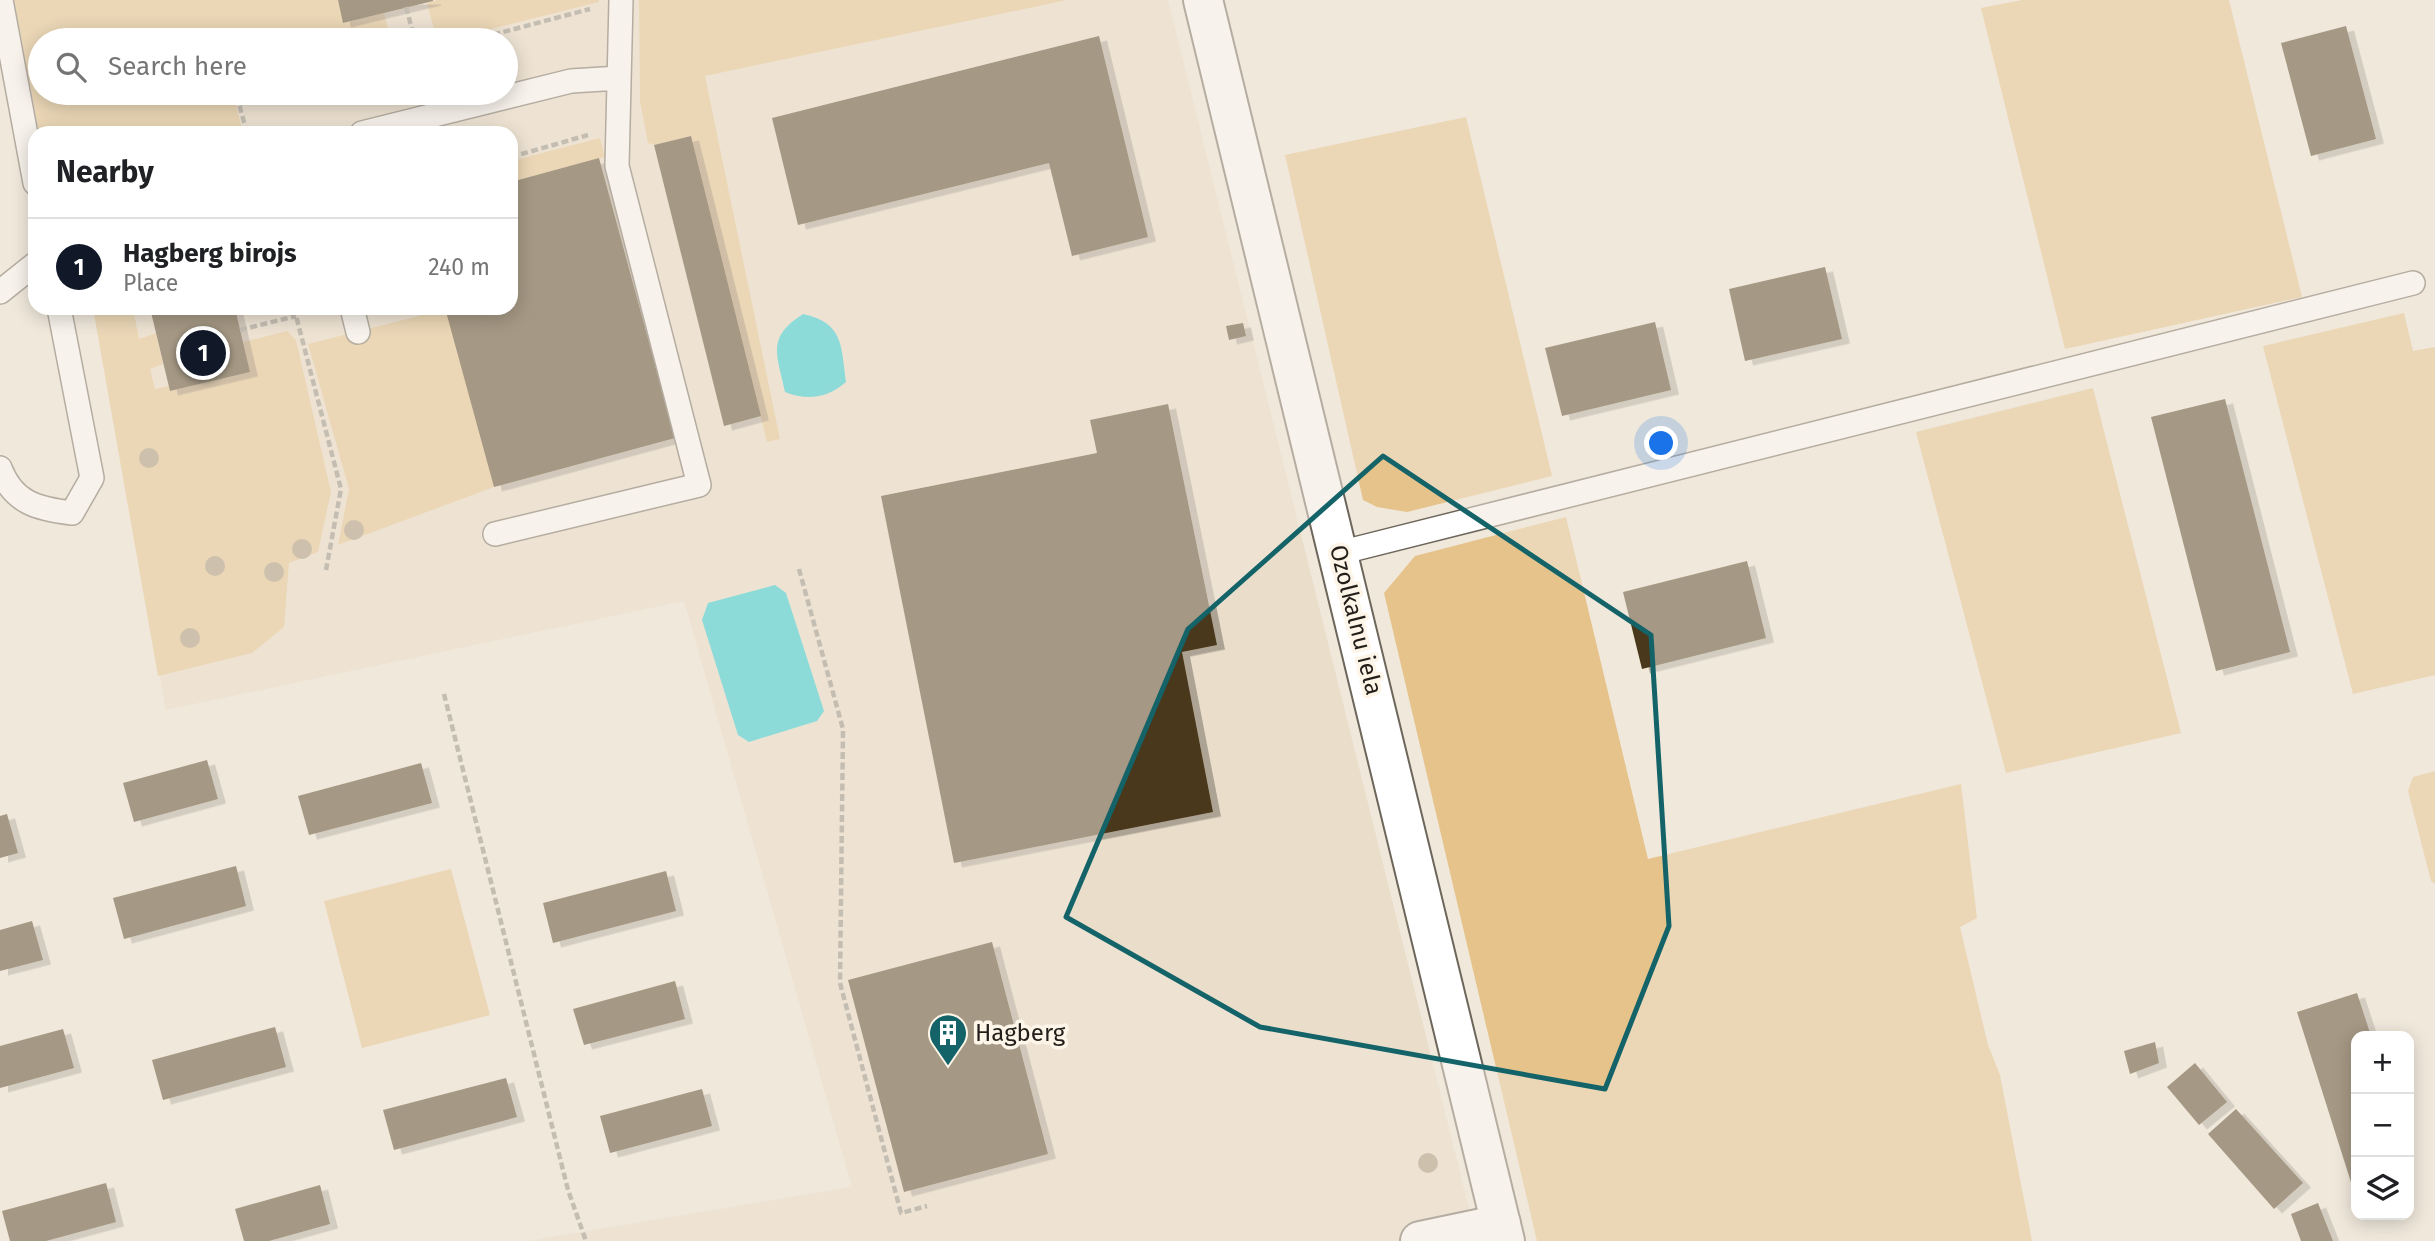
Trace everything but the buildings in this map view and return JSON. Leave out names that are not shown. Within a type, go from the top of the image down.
[{"type":"street","name":"Ozolkalnu iela","points":[[1203,0],[1503,1232]]},
{"type":"street","points":[[1420,1241],[1503,1232]]},
{"type":"lane","points":[[1,0],[28,145]]},
{"type":"lane","points":[[495,534],[699,485],[617,166],[621,1]]},
{"type":"lane","points":[[518,94],[571,81],[619,78]]},
{"type":"lane","points":[[390,126],[475,105]]},
{"type":"lane","points":[[0,292],[28,270]]},
{"type":"lane","points":[[1339,553],[2413,283]]},
{"type":"lane","points":[[0,468],[5,482],[34,508],[72,513],[92,478],[60,315]]},
{"type":"lane","points":[[354,315],[358,332]]},
{"type":"path","points":[[518,28],[621,1]]},
{"type":"path","points":[[407,7],[412,28]]},
{"type":"path","points":[[239,105],[245,126]]},
{"type":"path","points":[[518,155],[618,127]]},
{"type":"path","points":[[240,330],[296,316],[341,489],[326,570]]},
{"type":"path","points":[[799,569],[843,729],[840,983],[901,1213],[927,1206]]},
{"type":"path","points":[[444,694],[568,1190],[586,1241]]},
{"type":"highlighted area","points":[[1383,456],[1651,635],[1669,926],[1605,1089],[1260,1027],[1066,917],[1188,629]]},
{"type":"shaded area","points":[[14,0],[1168,0],[1477,1241],[528,1241],[852,1187],[684,601],[166,710],[94,315],[518,315],[518,126],[38,126],[34,105],[518,105],[518,28],[28,28],[28,74]]},
{"type":"shaded area","points":[[14,0],[338,0],[344,23],[384,13],[388,28],[28,28],[28,74]]},
{"type":"shaded area","points":[[437,0],[599,0],[495,28],[434,28],[427,3]]},
{"type":"shaded area","points":[[639,0],[1067,0],[705,76],[780,439],[767,442],[691,136],[654,145],[648,143],[640,101]]},
{"type":"shaded area","points":[[2022,0],[2229,0],[2302,297],[2065,349],[1981,8]]},
{"type":"shaded area","points":[[34,105],[236,105],[241,126],[38,126]]},
{"type":"shaded area","points":[[1466,117],[1552,476],[1407,512],[1377,507],[1363,500],[1285,155]]},
{"type":"shaded area","points":[[600,138],[605,157],[518,180],[518,159]]},
{"type":"shaded area","points":[[2404,313],[2413,351],[2435,347],[2435,675],[2353,694],[2263,346]]},
{"type":"shaded area","points":[[94,315],[134,315],[139,339],[156,333],[163,364],[150,369],[155,389],[169,386],[170,391],[250,372],[243,342],[287,331],[296,340],[331,492],[318,552],[289,563],[284,627],[252,653],[158,676]]},
{"type":"shaded area","points":[[422,315],[448,315],[494,487],[338,545],[349,489],[308,344]]},
{"type":"shaded area","points":[[2093,388],[2181,733],[2006,773],[1916,432]]},
{"type":"shaded area","points":[[1566,517],[1648,859],[1961,784],[1977,918],[1960,927],[1988,1045],[2000,1075],[2032,1241],[1537,1241],[1384,593],[1415,556]]},
{"type":"shaded area","points":[[2435,771],[2435,884],[2431,881],[2408,791],[2413,777]]},
{"type":"shaded area","points":[[451,869],[490,1015],[362,1048],[324,901]]},
{"type":"water","points":[[803,314],[826,323],[838,338],[841,347],[846,382],[825,395],[809,397],[785,392],[777,357],[779,339],[783,331]]},
{"type":"water","points":[[775,585],[786,593],[824,711],[817,721],[749,742],[738,735],[702,620],[708,603]]},
{"type":"place","name":"Hagberg birojs","points":[[203,353]]},
{"type":"place","name":"Hagberg","points":[[948,1067]]}]
